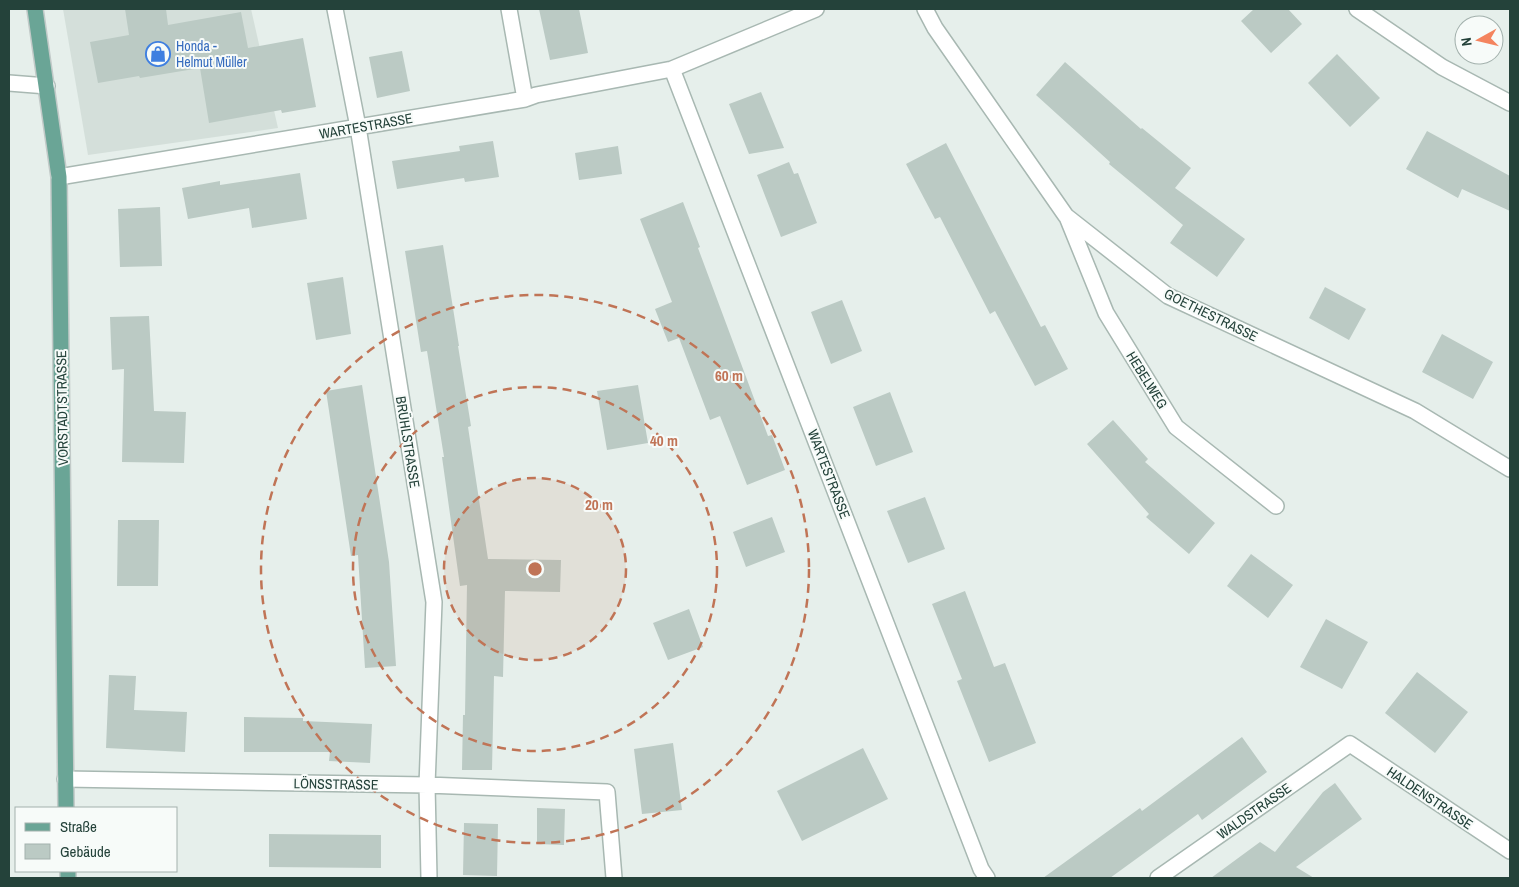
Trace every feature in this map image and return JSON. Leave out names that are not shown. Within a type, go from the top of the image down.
[{"type":"main road","name":"VORSTADTSTRASSE","points":[[35,9],[59,177],[66,807]]},
{"type":"street","name":"BRÜHLSTRASSE","points":[[335,9],[358,127],[434,602],[427,785],[429,878]]},
{"type":"street","points":[[509,9],[526,99]]},
{"type":"street","name":"WARTESTRASSE","points":[[59,177],[526,99],[536,95],[672,69],[816,9]]},
{"type":"street","name":"GOETHESTRASSE","points":[[925,9],[935,28],[1066,216],[1168,296],[1416,411],[1510,469]]},
{"type":"street","points":[[1358,9],[1442,67],[1510,103]]},
{"type":"street","name":"WARTESTRASSE","points":[[672,69],[981,869],[987,878]]},
{"type":"street","points":[[9,83],[46,86]]},
{"type":"street","name":"HEBELWEG","points":[[1066,216],[1106,313],[1176,427],[1276,506]]},
{"type":"street","name":"HALDENSTRASSE","points":[[1350,744],[1510,851]]},
{"type":"street","name":"WALDSTRASSE","points":[[1158,878],[1350,744]]},
{"type":"street","name":"LÖNSSTRASSE","points":[[65,779],[427,785],[607,792],[614,878]]},
{"type":"shaded area","points":[[63,9],[251,9],[278,128],[88,155]]},
{"type":"building","points":[[125,9],[166,9],[168,25],[241,12],[248,48],[303,38],[316,107],[282,113],[281,110],[209,123],[200,68],[98,83],[90,42],[129,35]]},
{"type":"building","points":[[539,9],[579,9],[588,53],[550,60]]},
{"type":"building","points":[[1254,9],[1288,9],[1302,24],[1271,53],[1241,21]]},
{"type":"building","points":[[402,51],[410,91],[377,98],[369,57]]},
{"type":"building","points":[[1337,54],[1380,98],[1350,127],[1308,83]]},
{"type":"building","points":[[1065,62],[1141,129],[1191,168],[1175,188],[1245,239],[1217,277],[1170,243],[1183,225],[1109,164],[1110,162],[1036,95]]},
{"type":"building","points":[[761,92],[784,148],[749,154],[729,104]]},
{"type":"building","points":[[1427,131],[1510,176],[1510,211],[1462,189],[1458,198],[1406,169]]},
{"type":"building","points":[[493,141],[499,177],[465,182],[464,178],[397,189],[392,161],[460,151],[459,146]]},
{"type":"building","points":[[946,143],[1041,327],[1045,325],[1068,369],[1035,386],[995,311],[990,314],[940,217],[935,219],[906,164]]},
{"type":"building","points":[[618,146],[622,174],[579,180],[575,153]]},
{"type":"building","points":[[789,162],[794,174],[798,173],[817,223],[781,237],[757,175]]},
{"type":"building","points":[[300,173],[307,219],[252,228],[249,208],[188,219],[182,188],[220,181],[220,185]]},
{"type":"building","points":[[683,202],[700,247],[698,248],[768,436],[772,435],[785,470],[747,485],[720,416],[710,420],[679,338],[668,342],[655,309],[672,302],[640,219]]},
{"type":"building","points":[[160,207],[162,266],[120,267],[118,209]]},
{"type":"building","points":[[443,245],[471,426],[468,427],[488,559],[561,560],[560,592],[505,591],[503,677],[494,676],[492,770],[462,770],[463,715],[465,715],[467,585],[460,586],[442,457],[444,457],[427,351],[421,352],[405,251]]},
{"type":"building","points":[[343,277],[351,334],[316,340],[307,283]]},
{"type":"building","points":[[1325,287],[1366,309],[1349,340],[1309,318]]},
{"type":"building","points":[[842,300],[862,351],[831,364],[811,312]]},
{"type":"building","points":[[149,316],[154,411],[186,412],[184,463],[122,462],[124,369],[112,370],[110,317]]},
{"type":"building","points":[[1442,334],[1493,362],[1473,399],[1422,372]]},
{"type":"building","points":[[362,385],[389,562],[396,666],[365,668],[358,555],[351,556],[326,391]]},
{"type":"building","points":[[638,385],[648,443],[607,450],[597,391]]},
{"type":"building","points":[[890,392],[913,452],[876,466],[853,407]]},
{"type":"building","points":[[1113,420],[1148,459],[1145,462],[1215,523],[1189,554],[1146,517],[1149,514],[1087,444]]},
{"type":"building","points":[[925,497],[945,549],[908,563],[887,511]]},
{"type":"building","points":[[772,517],[785,552],[746,567],[733,532]]},
{"type":"building","points":[[118,520],[159,520],[158,586],[117,586]]},
{"type":"building","points":[[1251,554],[1293,585],[1268,618],[1227,586]]},
{"type":"building","points":[[965,591],[994,667],[1005,663],[1036,743],[989,762],[957,681],[962,679],[932,604]]},
{"type":"building","points":[[689,609],[703,647],[668,660],[653,623]]},
{"type":"building","points":[[1326,619],[1368,642],[1342,689],[1300,667]]},
{"type":"building","points":[[1417,672],[1468,712],[1435,753],[1385,713]]},
{"type":"building","points":[[109,675],[136,676],[134,710],[187,712],[185,752],[106,748]]},
{"type":"building","points":[[244,717],[303,718],[303,721],[372,724],[370,763],[329,761],[330,752],[244,752]]},
{"type":"building","points":[[1242,737],[1267,772],[1202,820],[1198,814],[1110,878],[1043,878],[1140,808],[1142,811]]},
{"type":"building","points":[[673,743],[682,810],[642,814],[634,749]]},
{"type":"building","points":[[863,748],[888,799],[802,841],[777,791]]},
{"type":"building","points":[[1335,783],[1362,819],[1296,867],[1314,878],[1211,878],[1260,842],[1275,852],[1323,792]]},
{"type":"building","points":[[537,808],[565,809],[564,845],[537,844]]},
{"type":"building","points":[[464,823],[498,824],[497,876],[463,875]]},
{"type":"building","points":[[269,834],[381,835],[381,868],[269,867]]},
{"type":"place","name":"Honda - Helmut Müller","points":[[158,54]]}]
